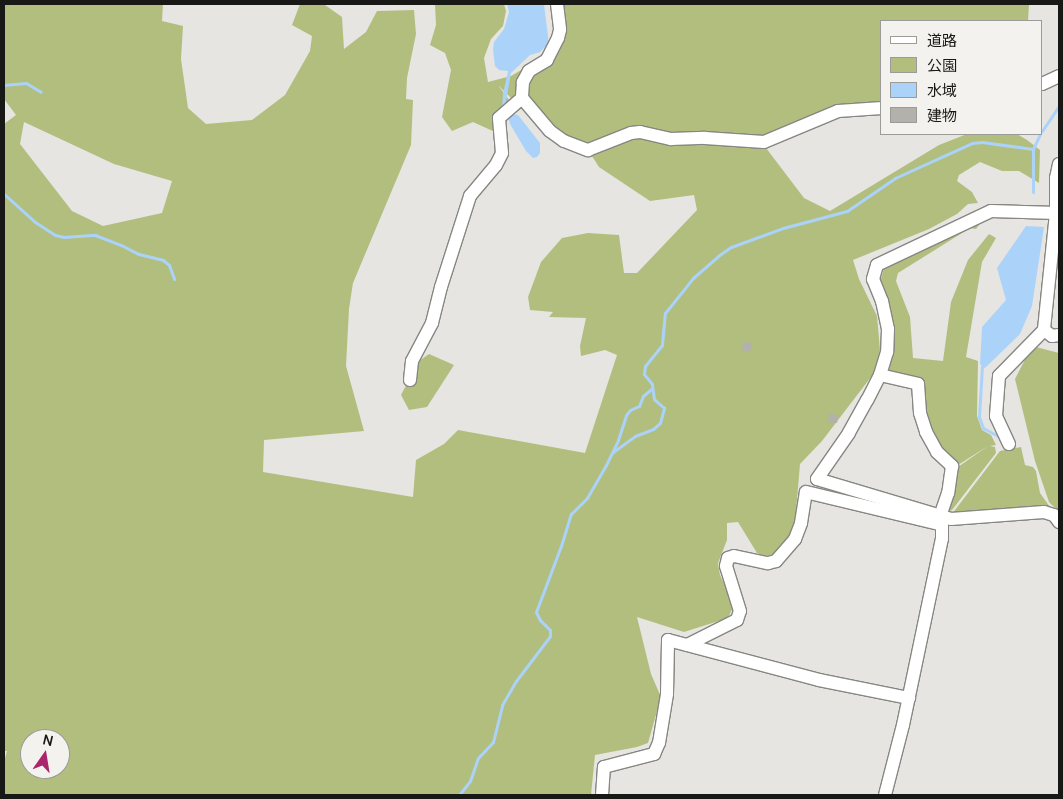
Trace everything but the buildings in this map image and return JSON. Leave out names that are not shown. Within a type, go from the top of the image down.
[{"type":"street","points":[[557,4],[560,30],[558,38],[547,60],[529,72],[523,82],[522,98],[550,131],[564,141],[588,150],[631,133],[640,132],[671,139],[705,138],[764,142],[838,111],[880,108]]},
{"type":"street","points":[[1043,84],[1059,76]]},
{"type":"street","points":[[410,380],[412,361],[432,323],[441,287],[470,196],[496,165],[502,153],[499,118],[522,98]]},
{"type":"street","points":[[1009,444],[996,416],[999,376],[1044,330],[1056,213],[1056,178],[1059,164]]},
{"type":"street","points":[[941,519],[817,479],[849,432],[880,375],[887,352],[888,329],[882,301],[873,279],[877,265],[991,211],[1056,213]]},
{"type":"street","points":[[1044,330],[1052,336],[1059,336]]},
{"type":"street","points":[[880,375],[918,384],[920,413],[926,432],[937,452],[952,466],[948,493],[941,519],[942,539],[909,698],[885,795]]},
{"type":"street","points":[[687,645],[737,620],[740,611],[726,566],[728,558],[734,556],[768,563],[776,561],[795,539],[801,523],[806,492],[941,519],[1044,512],[1054,515],[1059,522]]},
{"type":"street","points":[[602,795],[604,767],[654,754],[659,744],[668,694],[668,640],[819,680],[909,698]]},
{"type":"green space","points":[[4,4],[163,4],[162,21],[183,26],[181,59],[188,108],[206,124],[252,120],[285,95],[310,51],[312,36],[292,25],[300,4],[325,5],[342,17],[344,49],[366,32],[377,11],[414,10],[416,34],[407,78],[406,99],[413,100],[411,145],[353,283],[349,309],[346,366],[364,431],[264,440],[263,472],[413,497],[416,460],[444,444],[458,430],[585,453],[617,355],[605,350],[581,356],[580,346],[586,318],[549,317],[553,312],[530,310],[528,297],[541,262],[562,238],[588,233],[619,235],[624,273],[637,273],[697,210],[694,195],[650,201],[599,167],[588,150],[534,121],[498,85],[515,108],[502,114],[506,131],[495,132],[473,122],[452,131],[442,117],[451,70],[445,53],[430,45],[436,25],[435,4],[504,4],[506,11],[503,26],[491,39],[484,58],[488,82],[511,76],[550,53],[559,20],[555,4],[1029,4],[1028,20],[880,20],[880,109],[817,116],[760,140],[804,198],[830,211],[939,145],[964,135],[1019,135],[1027,140],[1040,150],[1039,183],[1019,171],[1002,171],[980,162],[959,175],[957,181],[972,192],[978,203],[968,204],[957,214],[929,229],[853,260],[859,279],[877,316],[880,350],[874,373],[822,441],[800,464],[795,524],[788,542],[776,554],[764,556],[757,553],[738,522],[727,523],[727,540],[718,563],[720,575],[734,605],[728,618],[684,632],[637,617],[651,674],[661,697],[648,743],[595,755],[591,795],[4,795],[4,762],[7,751],[4,751],[4,124],[16,115],[4,99]],"holes":[[[24,122],[114,164],[172,181],[162,213],[103,226],[72,211],[20,144]]]},
{"type":"green space","points":[[976,220],[979,225],[976,229],[970,228],[898,273],[896,281],[910,317],[913,358],[943,361],[951,302],[968,260],[989,234],[996,238],[982,262],[966,357],[978,361],[977,416],[982,430],[991,435],[996,445],[990,446],[995,447],[996,453],[952,510],[947,512],[958,467],[988,446],[958,465],[939,446],[924,411],[922,381],[887,371],[894,344],[891,323],[880,282],[885,265]]},
{"type":"green space","points":[[1032,346],[1059,353],[1059,512],[1049,502],[1035,461],[1015,379]]},
{"type":"green space","points":[[429,354],[454,365],[427,407],[409,410],[401,395],[419,361]]},
{"type":"green space","points":[[1021,447],[1025,465],[1033,467],[1036,471],[1040,493],[1050,507],[952,514],[1000,451]]},
{"type":"water","points":[[507,4],[544,4],[548,44],[540,52],[530,55],[511,73],[505,107],[502,107],[508,71],[499,70],[495,66],[493,50],[494,42],[504,29],[509,12]]},
{"type":"water","points":[[507,113],[518,115],[540,143],[540,153],[537,157],[533,158],[526,151],[510,124]]},
{"type":"water","points":[[1026,226],[1044,227],[1032,306],[1020,334],[985,368],[980,364],[982,327],[1006,300],[997,268]]},
{"type":"waterway","points":[[4,85],[26,83],[41,92]]},
{"type":"waterway","points":[[1043,130],[1059,106]]},
{"type":"waterway","points":[[613,452],[635,436],[653,429],[660,423],[664,408],[654,399],[652,384],[644,374],[645,366],[662,345],[665,313],[693,278],[718,256],[731,247],[783,228],[847,211],[895,178],[972,143],[982,142],[1033,149],[1040,135]]},
{"type":"waterway","points":[[1033,149],[1033,192]]},
{"type":"waterway","points":[[4,194],[35,222],[55,235],[64,237],[95,235],[139,254],[163,260],[169,265],[174,279]]},
{"type":"waterway","points":[[982,366],[979,417],[983,428],[998,436],[1002,442]]},
{"type":"waterway","points":[[459,795],[470,781],[478,758],[493,742],[502,705],[516,681],[550,636],[550,630],[540,620],[536,612],[571,514],[587,498],[606,465],[618,440],[626,415],[630,410],[639,406],[643,396],[651,389]]}]
